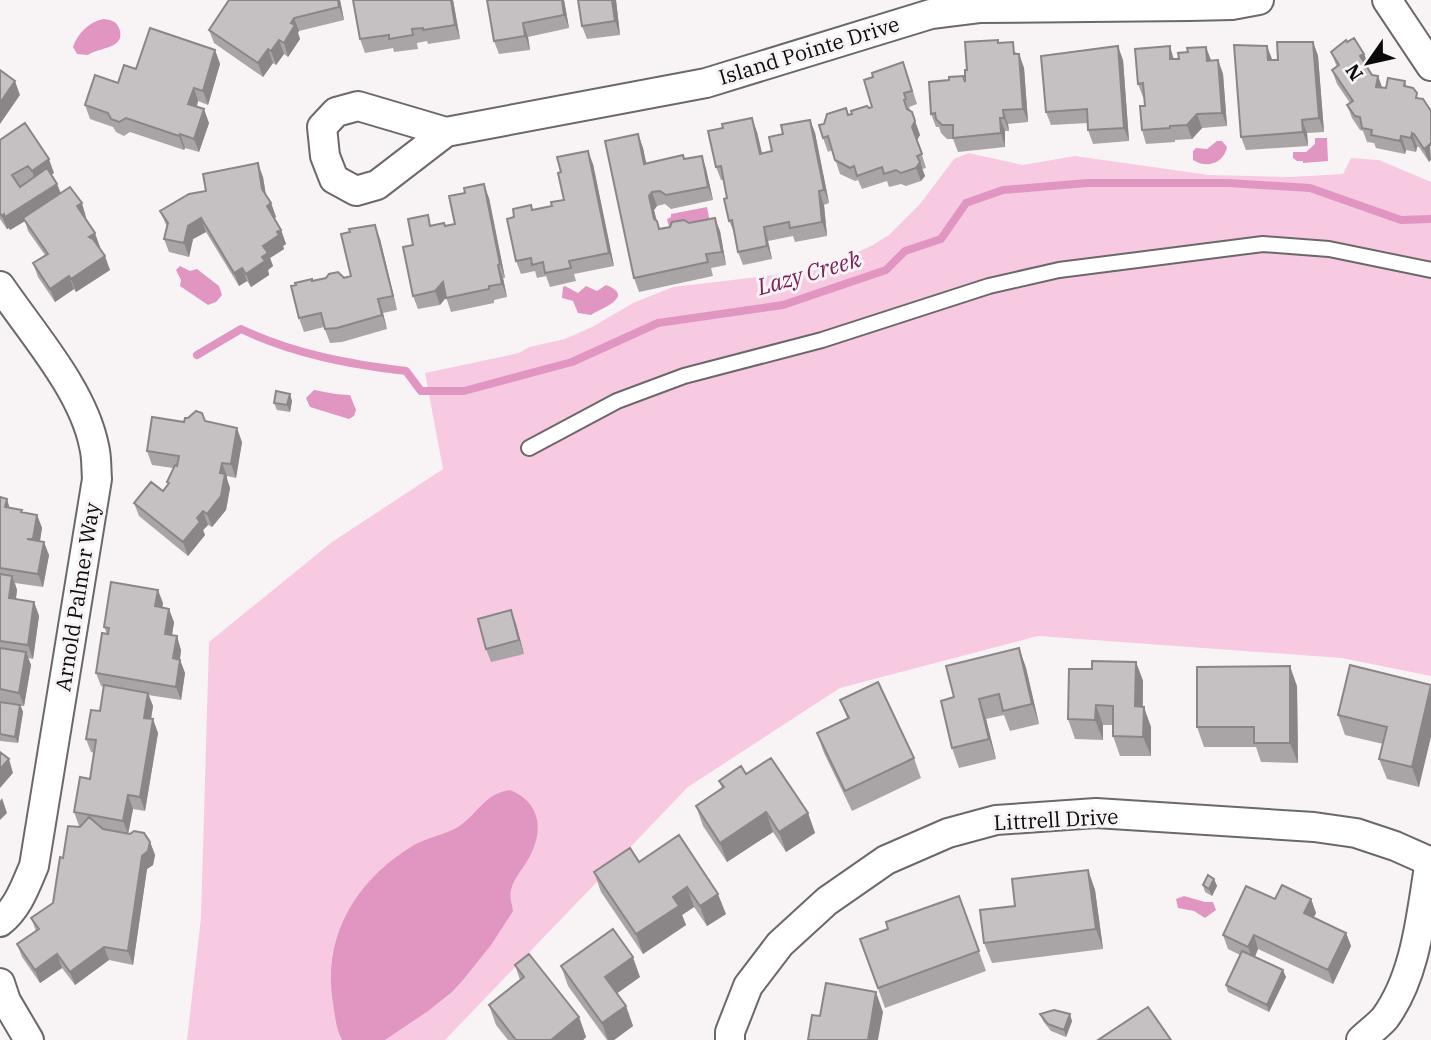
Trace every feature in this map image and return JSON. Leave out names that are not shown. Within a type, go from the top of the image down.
[{"type":"street","name":"Island Pointe Drive","points":[[446,132],[706,83],[799,52],[931,14],[979,8],[1232,5],[1259,0]]},
{"type":"street","points":[[1387,0],[1431,66]]},
{"type":"street","name":"Arnold Palmer Way","points":[[0,286],[64,378],[83,413],[94,446],[97,479],[34,866],[20,898],[10,914],[0,922]]},
{"type":"street","name":"Littrell Drive","points":[[725,1037],[748,986],[780,944],[827,901],[886,860],[948,833],[996,820],[1096,813],[1314,827],[1356,834],[1431,862]]},
{"type":"street","points":[[1361,1040],[1384,1019],[1404,986],[1431,862]]},
{"type":"street","points":[[0,983],[6,1001],[29,1040]]},
{"type":"lane","points":[[529,448],[617,401],[684,376],[822,340],[989,286],[1059,270],[1263,244],[1329,249],[1431,270]]},
{"type":"shaded area","points":[[104,19],[113,21],[118,26],[120,35],[116,44],[88,55],[77,54],[73,47],[81,33],[89,25]]},
{"type":"shaded area","points":[[1315,138],[1327,138],[1328,161],[1303,163],[1293,158],[1293,152],[1306,152],[1315,144]]},
{"type":"shaded area","points":[[1217,141],[1222,141],[1227,147],[1219,161],[1204,164],[1193,160],[1193,151],[1196,148],[1207,149]]},
{"type":"shaded area","points":[[969,153],[1023,165],[1075,156],[1209,175],[1290,177],[1343,174],[1351,158],[1379,160],[1431,182],[1431,676],[1342,658],[1038,636],[840,688],[688,787],[445,1040],[187,1040],[201,918],[209,642],[332,542],[443,469],[425,373],[519,353],[529,347],[565,339],[633,303],[673,287],[817,270],[889,235],[920,204],[954,159]]},
{"type":"shaded area","points":[[707,207],[710,223],[669,227],[667,219],[671,214]]},
{"type":"shaded area","points":[[180,266],[190,271],[197,269],[219,286],[222,295],[216,302],[208,305],[180,286],[181,280],[176,270]]},
{"type":"shaded area","points":[[606,285],[615,289],[617,298],[591,315],[578,313],[573,301],[562,298],[565,286],[578,293],[586,286],[597,291]]},
{"type":"shaded area","points":[[314,390],[350,395],[356,410],[354,416],[349,419],[310,407],[306,398]]},
{"type":"shaded area","points":[[510,790],[520,795],[533,809],[538,826],[537,836],[530,856],[512,885],[510,896],[513,911],[491,945],[452,992],[385,1040],[342,1040],[333,1003],[333,955],[348,912],[360,893],[393,859],[419,842],[458,827],[494,795]]},
{"type":"shaded area","points":[[1184,896],[1213,902],[1216,910],[1205,918],[1194,911],[1178,908],[1176,899]]},
{"type":"building","points":[[229,0],[338,0],[339,7],[294,18],[291,23],[295,25],[284,43],[279,40],[258,63],[209,30]]},
{"type":"building","points":[[353,0],[451,0],[455,25],[412,29],[413,35],[389,39],[389,35],[360,39]]},
{"type":"building","points":[[487,0],[562,0],[564,15],[523,23],[525,36],[494,41]]},
{"type":"building","points":[[578,0],[612,0],[615,21],[582,26]]},
{"type":"building","points":[[150,28],[215,50],[203,91],[194,88],[188,104],[204,109],[194,139],[126,118],[119,122],[111,119],[108,113],[85,105],[95,75],[118,83],[124,65],[136,69]]},
{"type":"building","points":[[1354,38],[1364,54],[1360,56],[1372,75],[1378,76],[1376,87],[1386,88],[1388,78],[1405,81],[1404,86],[1413,88],[1417,93],[1416,98],[1423,99],[1431,111],[1431,145],[1424,149],[1412,133],[1411,138],[1401,136],[1400,141],[1371,135],[1372,130],[1362,128],[1360,117],[1355,116],[1347,105],[1353,101],[1332,70],[1339,65],[1331,52],[1346,40],[1347,42]]},
{"type":"building","points":[[998,40],[998,43],[1013,42],[1014,54],[1019,54],[1023,109],[1003,110],[1004,118],[1000,118],[1001,133],[953,138],[953,125],[942,125],[936,119],[935,113],[931,114],[929,82],[963,76],[965,82],[965,42]]},
{"type":"building","points":[[1277,42],[1313,42],[1319,118],[1302,120],[1303,132],[1241,137],[1234,45],[1267,46],[1268,60],[1278,60]]},
{"type":"building","points":[[1118,46],[1124,128],[1088,130],[1087,109],[1046,112],[1041,56]]},
{"type":"building","points":[[1170,46],[1170,59],[1179,59],[1178,53],[1188,52],[1187,48],[1206,47],[1207,61],[1218,60],[1222,113],[1197,114],[1187,125],[1142,130],[1140,106],[1145,106],[1143,83],[1138,84],[1135,49]]},
{"type":"building","points":[[903,62],[912,91],[904,93],[904,100],[915,121],[912,127],[922,154],[917,156],[920,162],[916,168],[901,173],[896,170],[884,174],[882,167],[857,176],[854,166],[850,168],[835,160],[828,136],[823,138],[819,125],[824,124],[827,114],[846,108],[848,115],[852,114],[851,111],[872,107],[864,80],[873,77],[872,73]]},
{"type":"building","points":[[0,70],[15,81],[0,103]]},
{"type":"building","points":[[752,118],[760,154],[772,151],[769,137],[783,134],[781,125],[810,120],[824,190],[819,191],[822,222],[790,228],[789,222],[764,227],[767,246],[738,252],[732,220],[729,221],[724,199],[727,198],[721,166],[716,167],[708,131],[723,128],[722,124]]},
{"type":"building","points":[[25,123],[49,159],[32,171],[28,166],[12,175],[20,187],[47,168],[57,184],[5,217],[0,213],[0,140]]},
{"type":"building","points":[[638,134],[644,164],[683,155],[684,159],[702,156],[708,187],[666,195],[660,191],[652,192],[649,196],[659,229],[670,227],[672,222],[684,220],[689,223],[715,218],[722,252],[706,254],[708,262],[634,278],[605,141]]},
{"type":"building","points":[[588,151],[609,253],[569,261],[571,268],[545,273],[543,262],[532,265],[531,258],[516,261],[507,219],[514,217],[513,209],[531,205],[532,210],[552,206],[551,202],[564,200],[557,157]]},
{"type":"building","points":[[258,163],[262,189],[271,203],[267,206],[281,230],[277,232],[279,235],[263,246],[268,253],[262,257],[265,261],[246,274],[242,268],[234,273],[201,218],[188,226],[184,243],[164,239],[168,223],[160,211],[189,194],[206,191],[203,174]]},
{"type":"building","points":[[484,184],[502,284],[446,298],[443,282],[435,291],[413,296],[403,247],[413,245],[408,219],[428,215],[430,226],[455,224],[449,196],[465,193],[464,188]]},
{"type":"building","points":[[70,187],[82,203],[77,206],[95,233],[89,237],[105,256],[71,279],[69,276],[50,289],[33,263],[48,254],[23,218]]},
{"type":"building","points":[[375,225],[393,296],[378,299],[382,315],[325,329],[321,313],[299,318],[291,286],[312,279],[326,278],[329,274],[338,272],[344,278],[351,276],[341,234],[350,232],[349,229]]},
{"type":"building","points":[[276,391],[290,394],[287,405],[274,403]]},
{"type":"building","points":[[196,411],[202,413],[205,421],[237,428],[231,464],[222,463],[220,473],[225,474],[221,496],[207,514],[203,511],[197,518],[200,522],[183,542],[134,503],[151,482],[163,491],[175,465],[177,466],[179,456],[147,451],[152,417],[184,422],[185,418]]},
{"type":"building","points":[[0,497],[7,499],[5,507],[37,515],[33,539],[27,539],[44,542],[38,574],[0,568]]},
{"type":"building","points":[[0,574],[12,576],[9,598],[34,602],[28,645],[0,641]]},
{"type":"building","points":[[111,582],[158,590],[155,606],[169,609],[165,634],[177,636],[173,658],[180,660],[176,687],[96,673],[102,633],[108,634],[109,628],[104,627]]},
{"type":"building","points":[[511,610],[519,640],[486,649],[478,619]]},
{"type":"building","points":[[0,648],[26,652],[19,693],[0,689]]},
{"type":"building","points":[[1019,648],[1032,704],[1003,711],[999,694],[979,699],[989,739],[952,748],[941,701],[954,697],[946,666]]},
{"type":"building","points":[[1092,661],[1136,662],[1135,706],[1144,707],[1143,737],[1113,736],[1113,706],[1096,705],[1095,720],[1068,719],[1069,669],[1092,669]]},
{"type":"building","points":[[1350,665],[1431,685],[1412,767],[1379,759],[1387,727],[1338,715]]},
{"type":"building","points":[[1290,666],[1290,743],[1254,743],[1254,727],[1197,727],[1197,667]]},
{"type":"building","points":[[878,682],[914,758],[845,791],[817,733],[849,718],[840,700]]},
{"type":"building","points":[[104,685],[148,693],[144,718],[153,719],[140,797],[128,795],[123,821],[74,812],[80,777],[90,779],[96,740],[86,739],[91,710],[100,711]]},
{"type":"building","points":[[0,702],[20,705],[15,737],[0,734]]},
{"type":"building","points":[[0,752],[9,759],[0,769]]},
{"type":"building","points":[[771,758],[808,813],[779,832],[766,812],[720,843],[696,806],[724,787],[719,781],[741,766],[746,774]]},
{"type":"building","points":[[89,817],[103,829],[130,834],[134,831],[144,833],[150,842],[148,851],[142,856],[128,951],[104,947],[70,972],[57,954],[35,970],[17,944],[39,929],[31,918],[53,903],[68,826],[80,827]]},
{"type":"building","points":[[679,835],[718,894],[700,906],[687,887],[673,897],[679,906],[636,934],[594,872],[630,848],[639,862]]},
{"type":"building","points":[[1088,870],[1096,929],[984,943],[980,910],[1015,906],[1012,879]]},
{"type":"building","points":[[1208,875],[1214,879],[1209,889],[1203,885]]},
{"type":"building","points":[[1282,885],[1311,899],[1304,913],[1346,933],[1328,970],[1254,935],[1248,947],[1223,935],[1246,886],[1275,899]]},
{"type":"building","points":[[959,896],[979,951],[878,988],[860,939],[888,929],[886,922]]},
{"type":"building","points":[[613,929],[633,957],[605,977],[626,1006],[602,1023],[561,966]]},
{"type":"building","points":[[1242,951],[1283,970],[1267,1005],[1226,985]]},
{"type":"building","points":[[529,954],[579,1017],[551,1040],[516,1040],[489,1005],[524,977],[515,965]]},
{"type":"building","points":[[826,983],[876,992],[868,1040],[808,1040],[812,1015],[820,1016]]},
{"type":"building","points":[[1148,1007],[1171,1040],[1098,1040]]},
{"type":"building","points":[[1054,1010],[1070,1014],[1064,1030],[1048,1024],[1040,1014]]},
{"type":"waterway","name":"Lazy Creek","points":[[197,355],[241,329],[322,357],[406,371],[421,391],[464,391],[572,362],[658,323],[783,305],[886,270],[905,251],[941,239],[966,203],[1003,190],[1087,183],[1229,183],[1310,188],[1401,220],[1431,219]]}]
